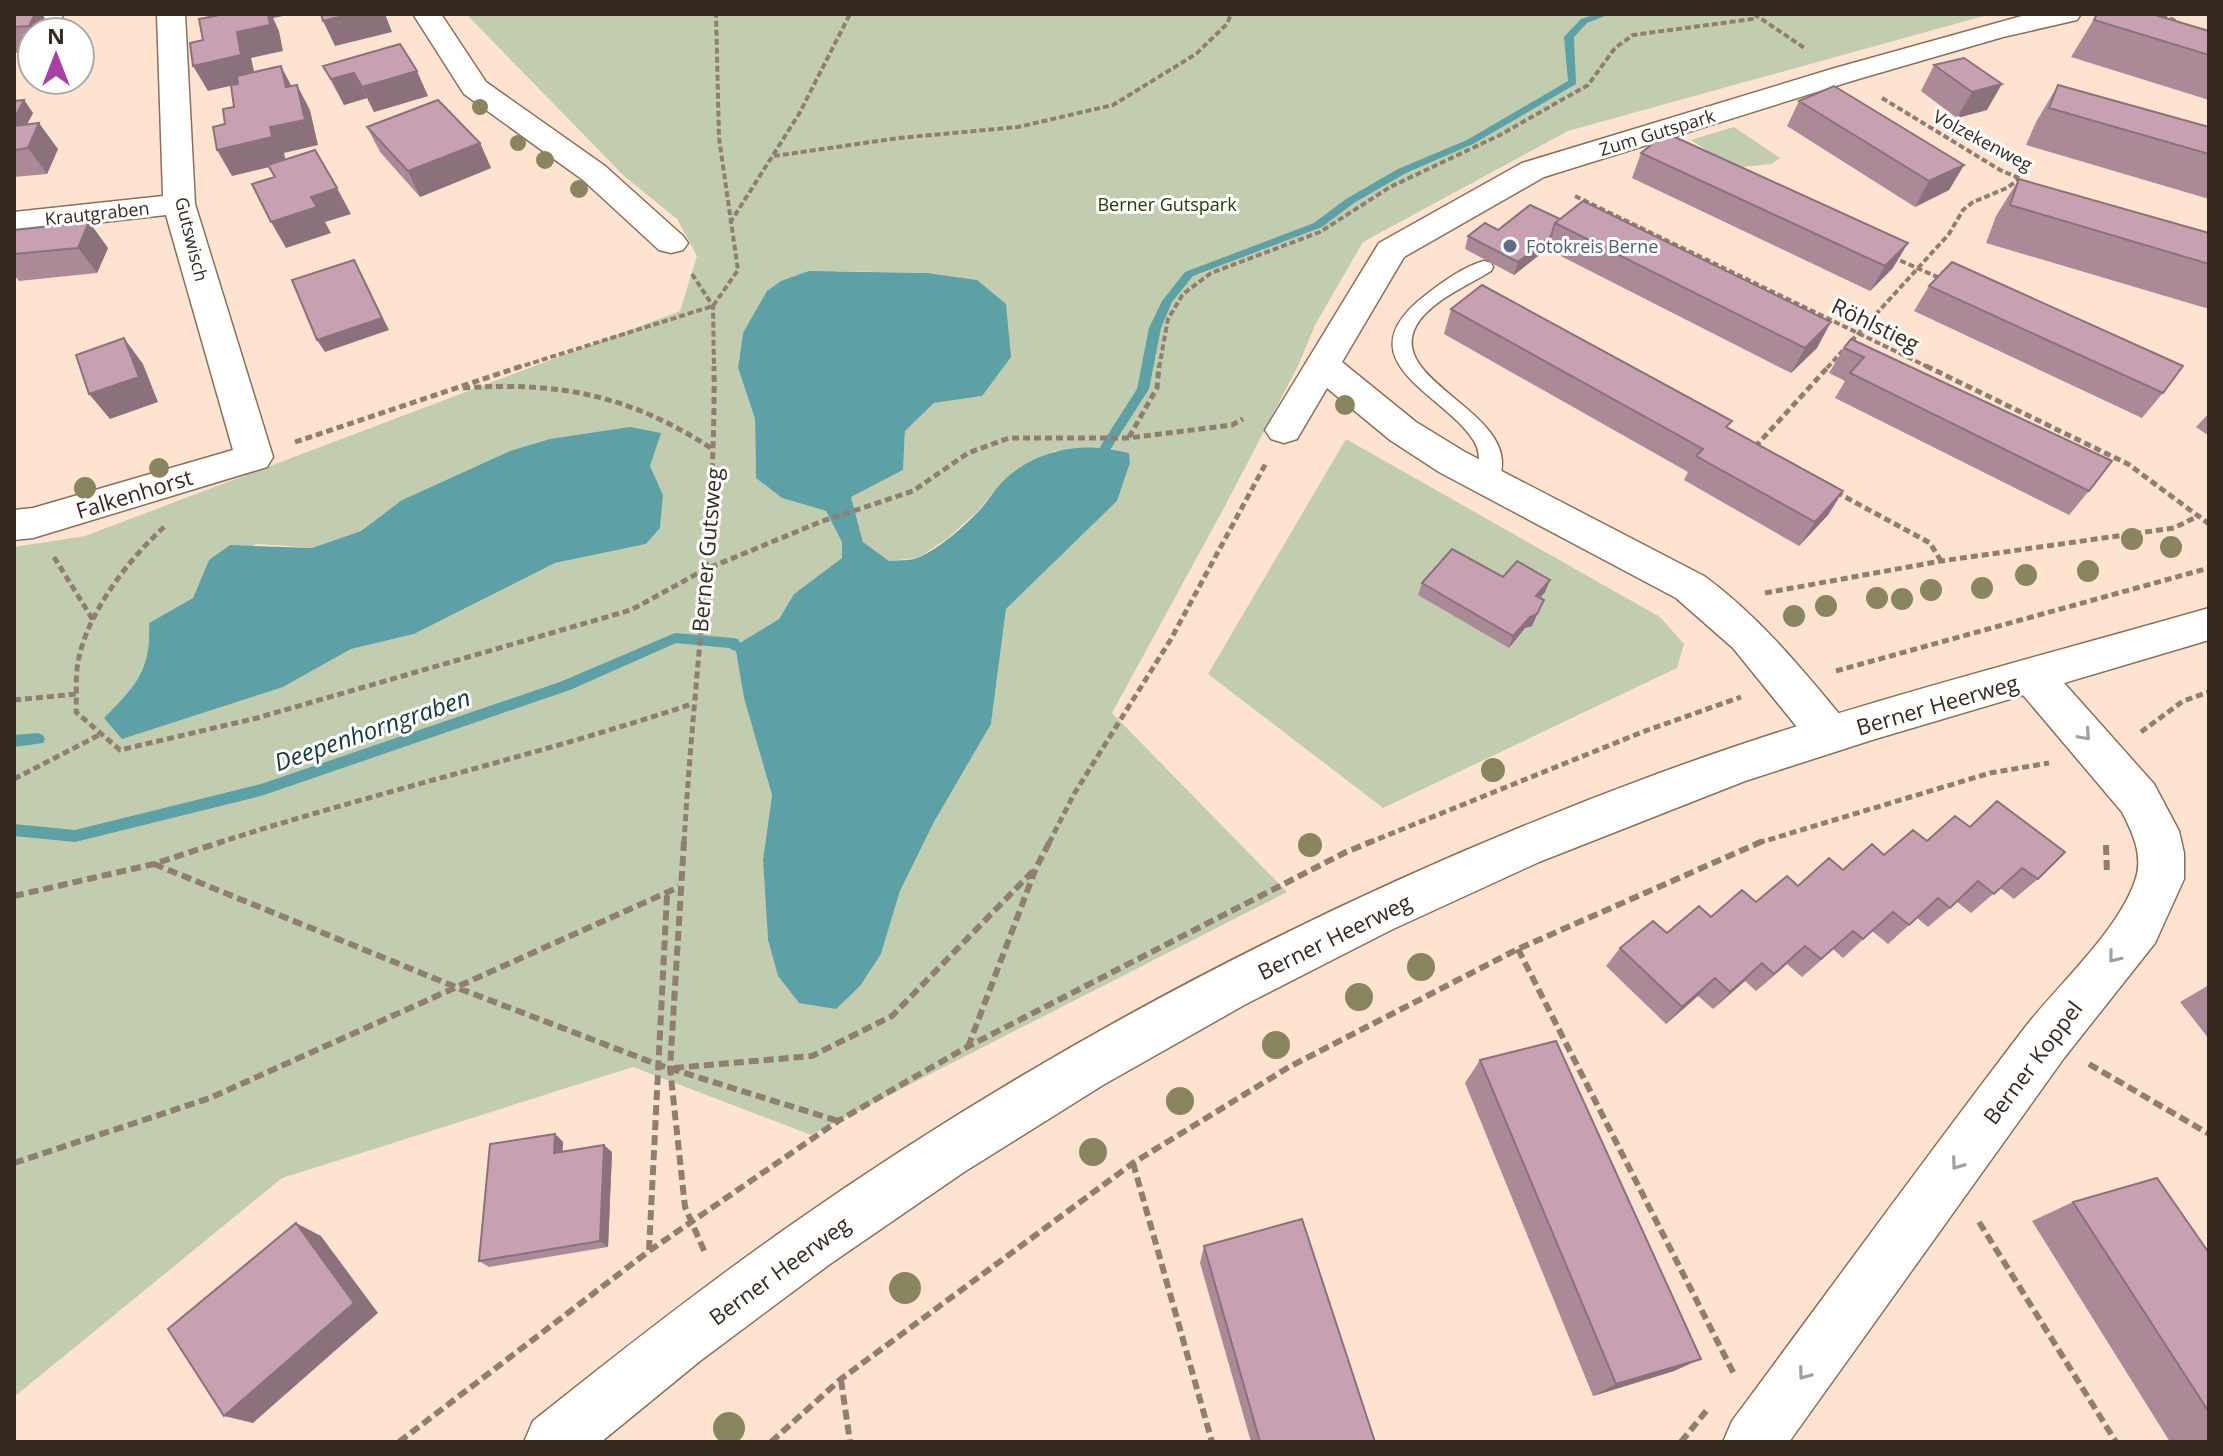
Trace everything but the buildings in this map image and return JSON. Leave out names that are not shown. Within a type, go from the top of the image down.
[{"type":"street","points":[[14,17],[50,14]]},
{"type":"street","name":"Gutswisch","points":[[171,14],[179,204],[254,457]]},
{"type":"street","points":[[427,14],[475,88],[594,173],[671,243]]},
{"type":"street","name":"Zum Gutspark","points":[[1284,430],[1391,250],[1533,170],[1845,74],[1996,30],[2067,14]]},
{"type":"street","name":"Krautgraben","points":[[14,222],[179,204]]},
{"type":"street","points":[[1323,366],[1403,431],[1488,482],[1690,587],[1713,603],[1759,646],[1830,735]]},
{"type":"street","name":"Falkenhorst","points":[[24,524],[254,457]]},
{"type":"street","name":"Berner Heerweg","points":[[554,1442],[730,1304],[918,1172],[1105,1057],[1304,948],[1508,853],[1674,787],[1830,735],[2209,624]]},
{"type":"street","name":"Berner Koppel","points":[[1758,1436],[2046,1041],[2138,927],[2160,879],[2161,853],[2156,831],[2138,798],[2033,677]]},
{"type":"lane","points":[[1484,267],[1419,312],[1403,333],[1402,351],[1406,363],[1417,376],[1452,405],[1487,444],[1494,470],[1488,482]]},
{"type":"path","points":[[254,457],[450,389],[713,306],[738,270],[719,138],[716,14]]},
{"type":"path","points":[[729,224],[774,156],[850,14]]},
{"type":"path","points":[[774,156],[899,138],[1018,127],[1113,105],[1196,54],[1227,24],[1231,14]]},
{"type":"path","points":[[1128,438],[1157,388],[1168,319],[1183,294],[1211,273],[1320,232],[1390,187],[1500,135],[1588,85],[1615,48],[1633,35],[1752,19],[1752,14]]},
{"type":"path","name":"Volzekenweg","points":[[1752,14],[1927,127],[2019,179],[2034,183]]},
{"type":"path","points":[[2162,14],[2188,28]]},
{"type":"path","name":"Röhlstieg","points":[[1533,170],[1558,187],[2128,464],[2209,524]]},
{"type":"path","points":[[1768,455],[1754,448],[1915,267],[1949,234],[1963,210],[2019,179]]},
{"type":"path","points":[[671,243],[713,306]]},
{"type":"path","points":[[1887,255],[1943,280]]},
{"type":"path","name":"Berner Gutsweg","points":[[685,1207],[670,1068],[692,704],[715,451],[713,306]]},
{"type":"path","points":[[450,389],[510,383],[576,390],[635,406],[680,426],[715,451]]},
{"type":"path","points":[[173,520],[150,538],[93,620],[79,660],[76,712],[120,750],[257,718],[631,610],[704,570],[820,522],[913,491],[968,453],[1009,438],[1128,438],[1232,425],[1246,418]]},
{"type":"path","points":[[967,1047],[1036,868],[1074,794],[1171,639],[1284,430]]},
{"type":"path","points":[[1835,492],[1930,543],[1941,561]]},
{"type":"path","points":[[1713,603],[1941,561],[2174,528],[2198,516]]},
{"type":"path","points":[[24,524],[93,620]]},
{"type":"path","points":[[1834,671],[2209,568]]},
{"type":"path","points":[[2136,735],[2183,701],[2209,692]]},
{"type":"path","points":[[14,700],[77,694]]},
{"type":"path","points":[[14,896],[154,864],[297,817],[593,737],[692,704]]},
{"type":"path","points":[[14,779],[101,734]]},
{"type":"path","points":[[771,1442],[841,1379],[1133,1163],[1289,1067],[1518,949],[1760,842],[1990,773],[2058,762]]},
{"type":"path","points":[[154,864],[458,988],[659,1065],[838,1121]]},
{"type":"path","points":[[670,1068],[812,1056],[892,1016],[1036,868]]},
{"type":"path","points":[[14,1163],[210,1098],[679,887]]},
{"type":"path","points":[[649,1251],[667,895]]},
{"type":"path","points":[[1518,949],[1758,1436]]},
{"type":"path","points":[[2046,1041],[2209,1134]]},
{"type":"path","points":[[1133,1163],[1212,1442]]},
{"type":"path","points":[[1949,1175],[2116,1442]]},
{"type":"path","points":[[841,1379],[850,1442]]},
{"type":"green space","name":"Berner Gutspark","points":[[466,14],[1991,14],[1568,131],[1363,242],[1315,325],[1298,366],[1225,506],[1112,713],[1287,892],[811,1135],[633,1067],[282,1178],[14,1397],[14,547],[85,536],[680,311],[697,256],[677,219],[624,176]],"holes":[[[837,271],[927,273],[982,396],[934,403],[905,431],[903,470],[851,497],[863,542],[889,561],[918,558],[948,538],[979,510],[1004,479],[1054,451],[1106,447],[1129,453],[1130,463],[1117,501],[1006,609],[991,724],[934,822],[900,891],[881,954],[799,1003],[778,976],[768,940],[763,860],[772,795],[744,698],[735,647],[779,619],[794,594],[842,558],[842,542],[826,511],[782,498],[756,478],[755,419],[738,368],[743,333]],[[630,427],[663,495],[660,528],[646,544],[555,563],[414,634],[351,649],[283,687],[104,718],[139,676],[147,653],[149,623],[193,598],[209,560],[258,544],[312,548],[361,531],[402,500],[510,451]]]},
{"type":"green space","points":[[1734,127],[1780,158],[1772,164],[1733,168],[1691,140]]},
{"type":"green space","points":[[1346,439],[1660,617],[1684,644],[1677,668],[1383,808],[1208,674]]},
{"type":"water","points":[[809,271],[927,273],[977,280],[1006,304],[1011,357],[982,396],[934,403],[905,431],[903,470],[851,497],[863,542],[889,561],[909,560],[936,548],[979,511],[1006,478],[1034,460],[1064,450],[1096,448],[1129,453],[1130,463],[1117,501],[1006,609],[991,724],[934,822],[900,891],[881,954],[860,986],[836,1009],[799,1003],[778,976],[768,940],[763,860],[772,795],[744,698],[735,646],[779,619],[794,594],[842,558],[842,542],[826,511],[782,498],[756,478],[755,419],[738,368],[743,333],[767,291],[781,281]]},
{"type":"water","points":[[630,427],[661,433],[650,466],[663,495],[660,528],[646,544],[555,563],[414,634],[351,649],[283,687],[122,739],[104,718],[139,676],[147,653],[149,623],[193,598],[209,560],[230,545],[312,548],[361,531],[402,500],[510,451],[550,439]]},
{"type":"waterway","points":[[1106,447],[1143,389],[1155,328],[1167,301],[1189,274],[1318,225],[1350,201],[1402,171],[1470,142],[1573,82],[1569,37],[1584,21],[1606,14]]},
{"type":"waterway","name":"Deepenhorngraben","points":[[14,830],[75,836],[261,790],[565,686],[675,638],[733,643],[735,646]]},
{"type":"waterway","name":"Deepenhorngraben","points":[[14,741],[38,739]]},
{"type":"place","name":"Fotokreis Berne","points":[[1510,246]]}]
